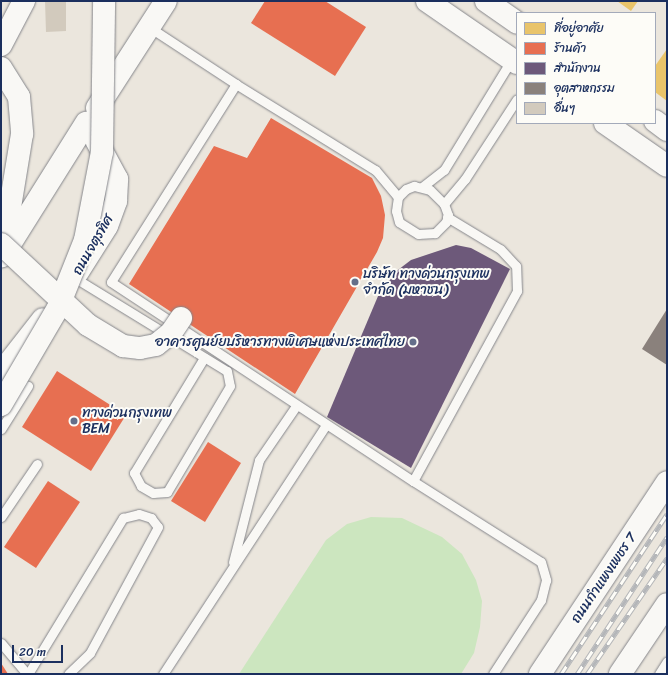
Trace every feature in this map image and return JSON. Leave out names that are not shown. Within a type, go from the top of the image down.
[{"type":"main road","points":[[1,44],[24,1]]},
{"type":"main road","name":"ถนนจตุรทิศ","points":[[5,410],[58,308],[85,240],[102,152],[104,1]]},
{"type":"main road","points":[[1,253],[166,1]]},
{"type":"main road","points":[[427,1],[514,61]]},
{"type":"main road","points":[[486,1],[516,22]]},
{"type":"main road","points":[[1,68],[19,97],[22,134],[1,253]]},
{"type":"main road","name":"ถนนจตุรทิศ","points":[[1,373],[75,278],[107,226],[116,201],[117,179],[86,123]]},
{"type":"main road","points":[[656,123],[667,130]]},
{"type":"main road","points":[[606,124],[667,166]]},
{"type":"main road","points":[[1,253],[88,325],[123,346],[140,348],[156,345],[171,333],[181,318]]},
{"type":"main road","name":"ถนนกำแพงเพชร 7","points":[[540,674],[667,482]]},
{"type":"main road","points":[[626,671],[667,604]]},
{"type":"lane","points":[[149,27],[236,84],[375,170],[398,197]]},
{"type":"lane","points":[[422,187],[438,196],[444,204],[447,217],[443,228],[435,233],[418,234],[400,222],[396,211],[398,197],[406,189],[422,187],[444,170],[514,61]]},
{"type":"lane","points":[[236,84],[111,282],[296,406],[541,562],[546,580],[541,600],[493,674]]},
{"type":"lane","points":[[444,204],[465,178],[516,101]]},
{"type":"lane","points":[[413,481],[516,291],[516,266],[500,249],[447,217]]},
{"type":"lane","points":[[75,278],[227,371],[230,386],[167,492],[153,493],[141,486],[134,473],[204,358]]},
{"type":"lane","points":[[1,429],[5,410],[28,386]]},
{"type":"lane","points":[[232,569],[259,460],[296,406]]},
{"type":"lane","points":[[1,409],[5,410]]},
{"type":"lane","points":[[163,674],[326,424]]},
{"type":"lane","points":[[1,517],[37,464]]},
{"type":"lane","points":[[1,643],[27,674],[124,518],[138,514],[151,518],[158,527],[90,653],[68,674]]},
{"type":"lane","points":[[659,674],[667,661]]},
{"type":"green space","points":[[371,517],[402,518],[442,537],[462,554],[476,580],[482,601],[480,627],[474,653],[461,674],[239,674],[326,540],[347,524]]},
{"type":"building: ที่อยู่อาศัย","points":[[617,1],[638,1],[631,11]]},
{"type":"building: ที่อยู่อาศัย","points":[[667,49],[667,101],[656,93],[656,65]]},
{"type":"building: ร้านค้า","points":[[265,1],[325,1],[366,27],[335,76],[251,23]]},
{"type":"building: ร้านค้า","points":[[271,118],[372,178],[381,196],[385,215],[383,238],[377,252],[295,394],[129,284],[214,146],[247,158]]},
{"type":"building: ร้านค้า","name":"ทางด่วนกรุงเทพ BEM","points":[[57,371],[126,415],[91,471],[22,427]]},
{"type":"building: ร้านค้า","points":[[208,442],[241,463],[205,522],[171,501]]},
{"type":"building: ร้านค้า","points":[[48,481],[80,502],[36,568],[4,547]]},
{"type":"building: ร้านค้า","points":[[1,663],[8,674],[1,674]]},
{"type":"building: สำนักงาน","points":[[456,245],[471,248],[510,269],[411,468],[327,417],[381,289],[394,273],[411,260]]},
{"type":"building: อุตสาหกรรม","points":[[667,309],[667,365],[642,349]]},
{"type":"building: อื่นๆ","points":[[45,1],[66,1],[66,31],[46,32]]},
{"type":"railway","points":[[561,674],[667,514]]},
{"type":"railway","points":[[577,674],[667,537]]},
{"type":"railway","points":[[587,674],[667,558]]},
{"type":"place","name":"บริษัท ทางด่วนกรุงเทพ จำกัด (มหาชน)","points":[[355,282]]},
{"type":"place","name":"อาคารศูนย์ยบริหารทางพิเศษแห่งประเทศไทย","points":[[413,342]]},
{"type":"place","name":"ทางด่วนกรุงเทพ BEM","points":[[74,421]]}]
